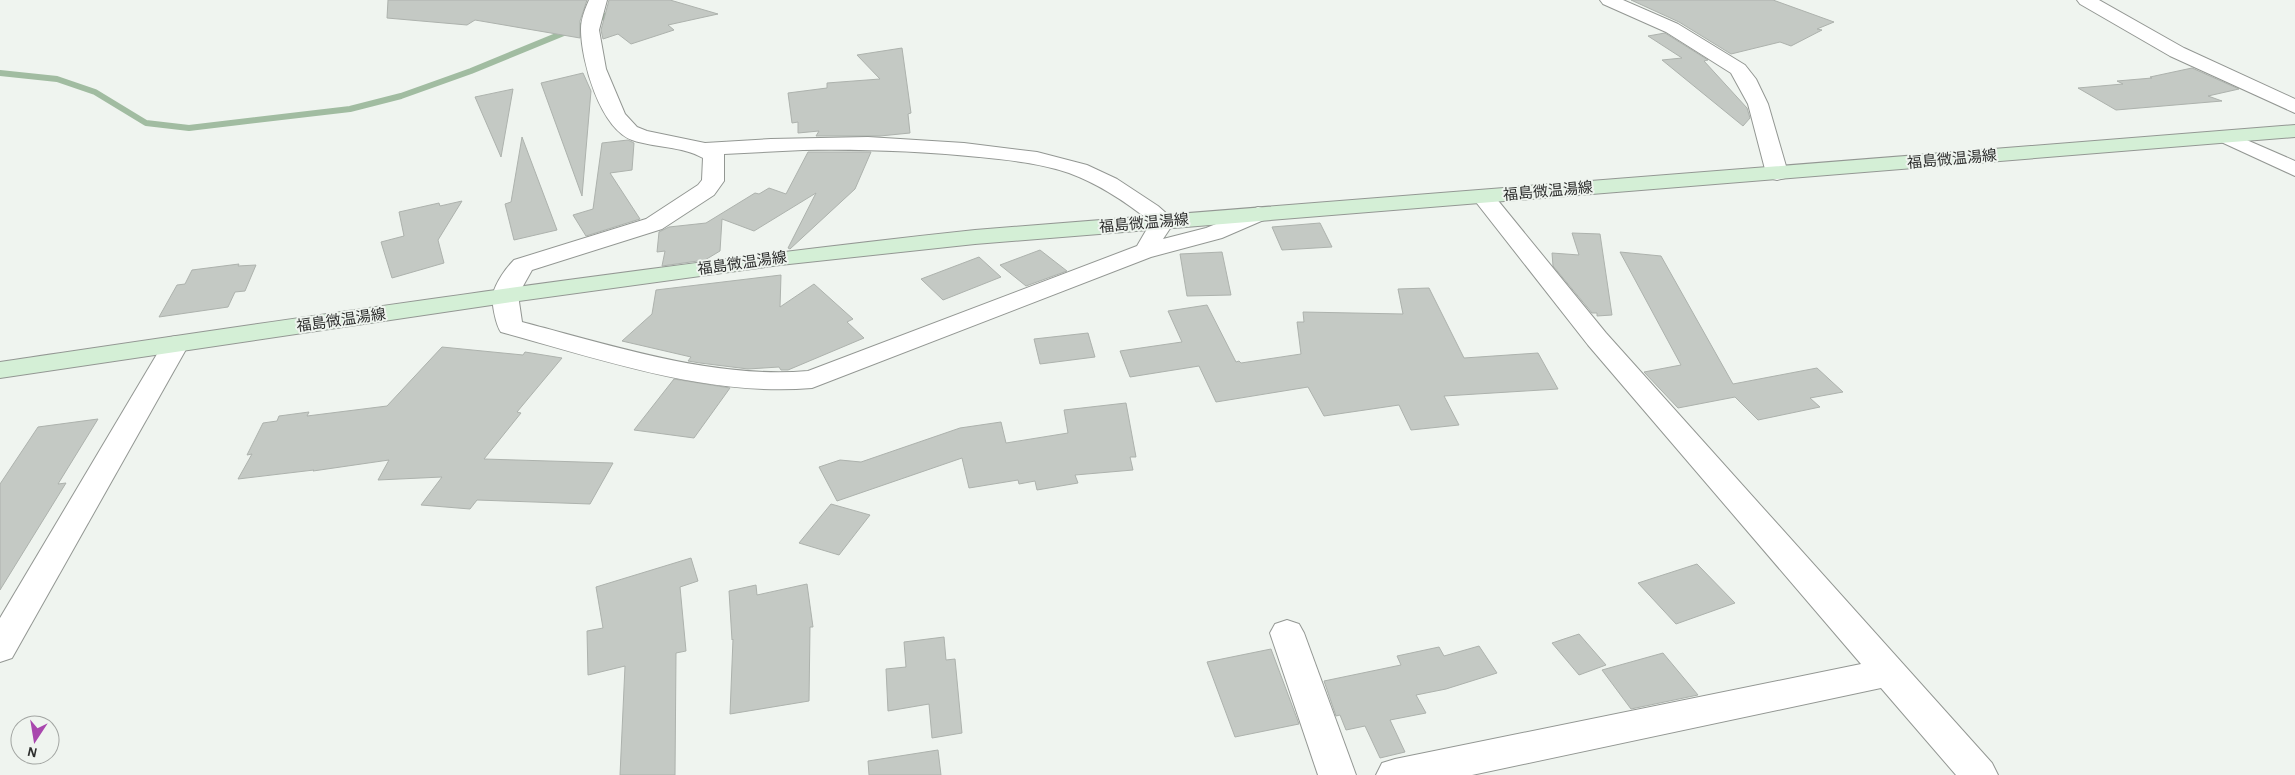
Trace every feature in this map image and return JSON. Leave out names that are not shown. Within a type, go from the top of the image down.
[{"type":"main road","name":"福島微温湯線","points":[[0,370],[504,295],[790,257],[975,237],[2295,131]]},
{"type":"street","points":[[598,0],[592,15],[589,31],[601,82],[617,121],[630,131],[656,140],[706,149],[785,143],[855,142],[940,147],[1048,160],[1110,184],[1138,200],[1163,221],[1143,252]]},
{"type":"street","points":[[1609,0],[1672,28],[1738,69],[1745,76],[1755,94],[1777,173]]},
{"type":"street","points":[[2086,0],[2177,52],[2295,106]]},
{"type":"street","points":[[2226,137],[2295,169]]},
{"type":"street","points":[[706,149],[714,155],[713,180],[706,190],[654,224],[523,264],[504,295],[510,327],[634,359],[724,378],[779,382],[812,379],[1143,252],[1214,233],[1258,214]]},
{"type":"street","points":[[1483,197],[1597,339],[1979,775]]},
{"type":"street","points":[[0,648],[176,344]]},
{"type":"street","points":[[1287,633],[1337,775]]},
{"type":"street","points":[[1395,775],[1890,672]]},
{"type":"building","points":[[388,0],[587,0],[580,21],[580,38],[475,20],[467,25],[387,18]]},
{"type":"building","points":[[609,0],[670,0],[718,14],[668,25],[674,30],[631,44],[618,34],[603,39],[601,30]]},
{"type":"building","points":[[1631,0],[1773,0],[1834,22],[1817,29],[1822,30],[1791,46],[1780,42],[1731,54],[1679,22]]},
{"type":"building","points":[[1665,33],[1708,60],[1704,61],[1747,108],[1750,118],[1743,126],[1662,60],[1682,58],[1648,36]]},
{"type":"building","points":[[902,48],[911,113],[908,114],[910,133],[880,136],[816,136],[819,131],[798,133],[798,122],[792,123],[788,93],[827,88],[827,83],[880,79],[857,55]]},
{"type":"building","points":[[2192,68],[2239,89],[2208,96],[2222,101],[2116,110],[2078,88],[2123,84],[2117,81],[2152,78],[2150,77]]},
{"type":"building","points":[[583,73],[591,91],[582,196],[541,83]]},
{"type":"building","points":[[513,89],[501,157],[475,97]]},
{"type":"building","points":[[522,137],[557,230],[514,240],[505,204],[511,202]]},
{"type":"building","points":[[628,140],[634,143],[632,170],[610,173],[640,219],[586,236],[573,215],[593,209],[602,143]]},
{"type":"building","points":[[808,152],[871,152],[855,189],[790,249],[788,248],[816,193],[754,231],[722,219],[720,251],[705,260],[662,266],[665,251],[657,252],[659,232],[669,227],[706,223],[755,193],[759,194],[769,188],[786,194]]},
{"type":"building","points":[[462,201],[438,240],[444,263],[392,278],[381,242],[404,236],[399,212],[439,203],[440,206]]},
{"type":"building","points":[[1320,223],[1332,247],[1282,250],[1272,227]]},
{"type":"building","points":[[1572,233],[1600,234],[1612,315],[1597,316],[1597,313],[1592,313],[1553,266],[1552,253],[1579,255]]},
{"type":"building","points":[[1040,250],[1067,271],[1026,286],[1000,265]]},
{"type":"building","points":[[1222,252],[1231,295],[1187,296],[1180,254]]},
{"type":"building","points":[[1620,252],[1661,256],[1733,384],[1817,368],[1843,392],[1810,398],[1820,407],[1758,420],[1735,397],[1678,408],[1644,372],[1681,365]]},
{"type":"building","points":[[979,257],[1001,277],[943,300],[921,279]]},
{"type":"building","points":[[239,264],[238,266],[256,265],[245,291],[235,292],[228,307],[159,317],[177,285],[185,284],[192,270]]},
{"type":"building","points":[[781,275],[780,307],[814,284],[853,319],[847,322],[864,338],[788,370],[781,370],[779,367],[748,369],[688,361],[691,357],[622,341],[652,314],[656,290]]},
{"type":"building","points":[[1429,288],[1464,358],[1538,353],[1558,389],[1444,396],[1459,425],[1411,430],[1399,405],[1324,416],[1308,387],[1216,402],[1199,366],[1130,377],[1120,351],[1182,342],[1168,311],[1207,305],[1236,362],[1239,361],[1241,363],[1301,354],[1297,322],[1304,322],[1303,312],[1403,314],[1398,289]]},
{"type":"building","points":[[1088,333],[1095,357],[1040,364],[1034,339]]},
{"type":"building","points":[[442,347],[523,355],[525,352],[562,358],[517,412],[521,413],[484,459],[613,463],[590,504],[477,500],[470,509],[421,505],[442,477],[378,480],[389,460],[238,479],[252,454],[247,455],[263,423],[277,421],[279,416],[309,412],[307,416],[387,406]]},
{"type":"building","points":[[674,379],[730,388],[694,438],[634,430]]},
{"type":"building","points":[[1126,403],[1136,457],[1130,457],[1133,470],[1075,475],[1078,483],[1037,490],[1035,481],[1019,484],[1018,480],[969,488],[962,458],[837,501],[819,467],[840,460],[861,462],[960,428],[1001,422],[1006,443],[1068,433],[1064,410]]},
{"type":"building","points":[[98,419],[58,484],[66,483],[0,590],[0,484],[38,427]]},
{"type":"building","points":[[831,504],[870,515],[839,555],[799,543]]},
{"type":"building","points":[[691,558],[698,581],[680,587],[686,651],[676,653],[675,775],[620,775],[625,666],[588,675],[587,631],[603,628],[596,587]]},
{"type":"building","points":[[1697,564],[1735,603],[1676,624],[1638,583]]},
{"type":"building","points":[[807,584],[813,627],[810,627],[809,701],[730,714],[733,639],[729,591],[756,585],[757,595]]},
{"type":"building","points":[[1579,634],[1606,665],[1579,675],[1552,643]]},
{"type":"building","points":[[944,637],[946,660],[955,659],[962,733],[932,738],[929,704],[888,711],[886,669],[906,667],[904,642]]},
{"type":"building","points":[[1479,646],[1497,673],[1446,689],[1416,695],[1426,713],[1390,720],[1405,752],[1380,758],[1365,726],[1346,730],[1340,715],[1336,716],[1324,681],[1401,665],[1397,656],[1439,647],[1444,656]]},
{"type":"building","points":[[1271,649],[1299,724],[1235,737],[1207,662]]},
{"type":"building","points":[[1663,653],[1698,695],[1631,709],[1602,670]]},
{"type":"building","points":[[938,750],[941,775],[869,775],[868,761]]},
{"type":"waterway","points":[[0,73],[57,79],[95,92],[146,123],[189,128],[350,109],[401,96],[471,71],[615,12]]}]
